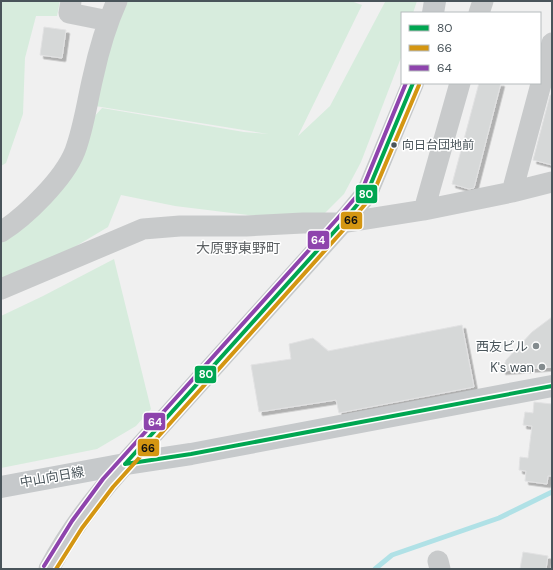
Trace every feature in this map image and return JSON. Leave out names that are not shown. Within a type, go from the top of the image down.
[{"type":"main road","points":[[433,12],[435,1]]},
{"type":"main road","points":[[125,464],[342,223],[367,193],[413,84]]},
{"type":"main road","name":"中山向日線","points":[[1,486],[191,454],[552,386]]},
{"type":"street","points":[[71,1],[69,13],[109,21]]},
{"type":"street","points":[[1,232],[11,226],[46,194],[74,153],[84,122],[93,76],[109,21],[117,1]]},
{"type":"street","points":[[480,12],[483,1]]},
{"type":"street","points":[[541,83],[552,42]]},
{"type":"street","points":[[424,210],[460,84]]},
{"type":"street","points":[[512,192],[541,84]]},
{"type":"street","points":[[1,289],[144,229],[180,226],[246,226],[303,223],[342,223],[424,210],[512,192],[552,182]]},
{"type":"street","points":[[49,569],[59,550],[87,508],[125,464]]},
{"type":"green space","points":[[1,1],[60,1],[57,16],[36,16],[25,58],[23,114],[6,163],[1,166]]},
{"type":"green space","points":[[126,1],[351,1],[362,5],[298,136],[330,106],[385,2],[417,1],[413,12],[401,12],[401,58],[361,162],[344,194],[324,214],[256,216],[175,206],[121,195],[108,227],[41,267],[1,282],[1,243],[11,237],[93,118],[102,108],[244,132],[268,134],[95,106],[99,80]]},
{"type":"green space","points":[[114,259],[151,409],[136,426],[97,449],[1,468],[1,316]]},
{"type":"building","points":[[44,27],[66,30],[62,58],[40,55]]},
{"type":"building","points":[[479,84],[501,84],[474,188],[469,189],[452,184]]},
{"type":"building","points":[[550,95],[552,95],[552,165],[533,160]]},
{"type":"building","name":"西友ビル","points":[[552,317],[552,367],[502,371],[506,360],[532,332]]},
{"type":"building","points":[[462,325],[474,387],[339,413],[336,400],[259,412],[251,365],[291,359],[289,344],[313,338],[328,351]]},
{"type":"building","points":[[534,402],[552,404],[552,476],[548,476],[547,484],[525,481],[526,471],[519,470],[520,457],[528,458],[532,426],[523,425],[525,412],[533,413]]},
{"type":"building","points":[[523,552],[548,556],[546,569],[520,569]]},
{"type":"waterway","points":[[375,569],[392,555],[499,518],[552,492]]},
{"type":"transit line","name":"64","points":[[44,566],[72,521],[103,479],[362,190],[406,84]]},
{"type":"transit line","name":"80","points":[[125,464],[342,223],[367,193],[413,84]]},
{"type":"transit line","name":"66","points":[[56,569],[82,528],[113,487],[372,196],[419,85]]},
{"type":"transit line","name":"80","points":[[125,464],[191,454],[552,386]]},
{"type":"place","name":"向日台団地前","points":[[394,145]]},
{"type":"place","name":"西友ビル","points":[[536,346]]},
{"type":"place","name":"K's wan","points":[[542,367]]},
{"type":"district","name":"大原野東野町","points":[[238,248]]}]
